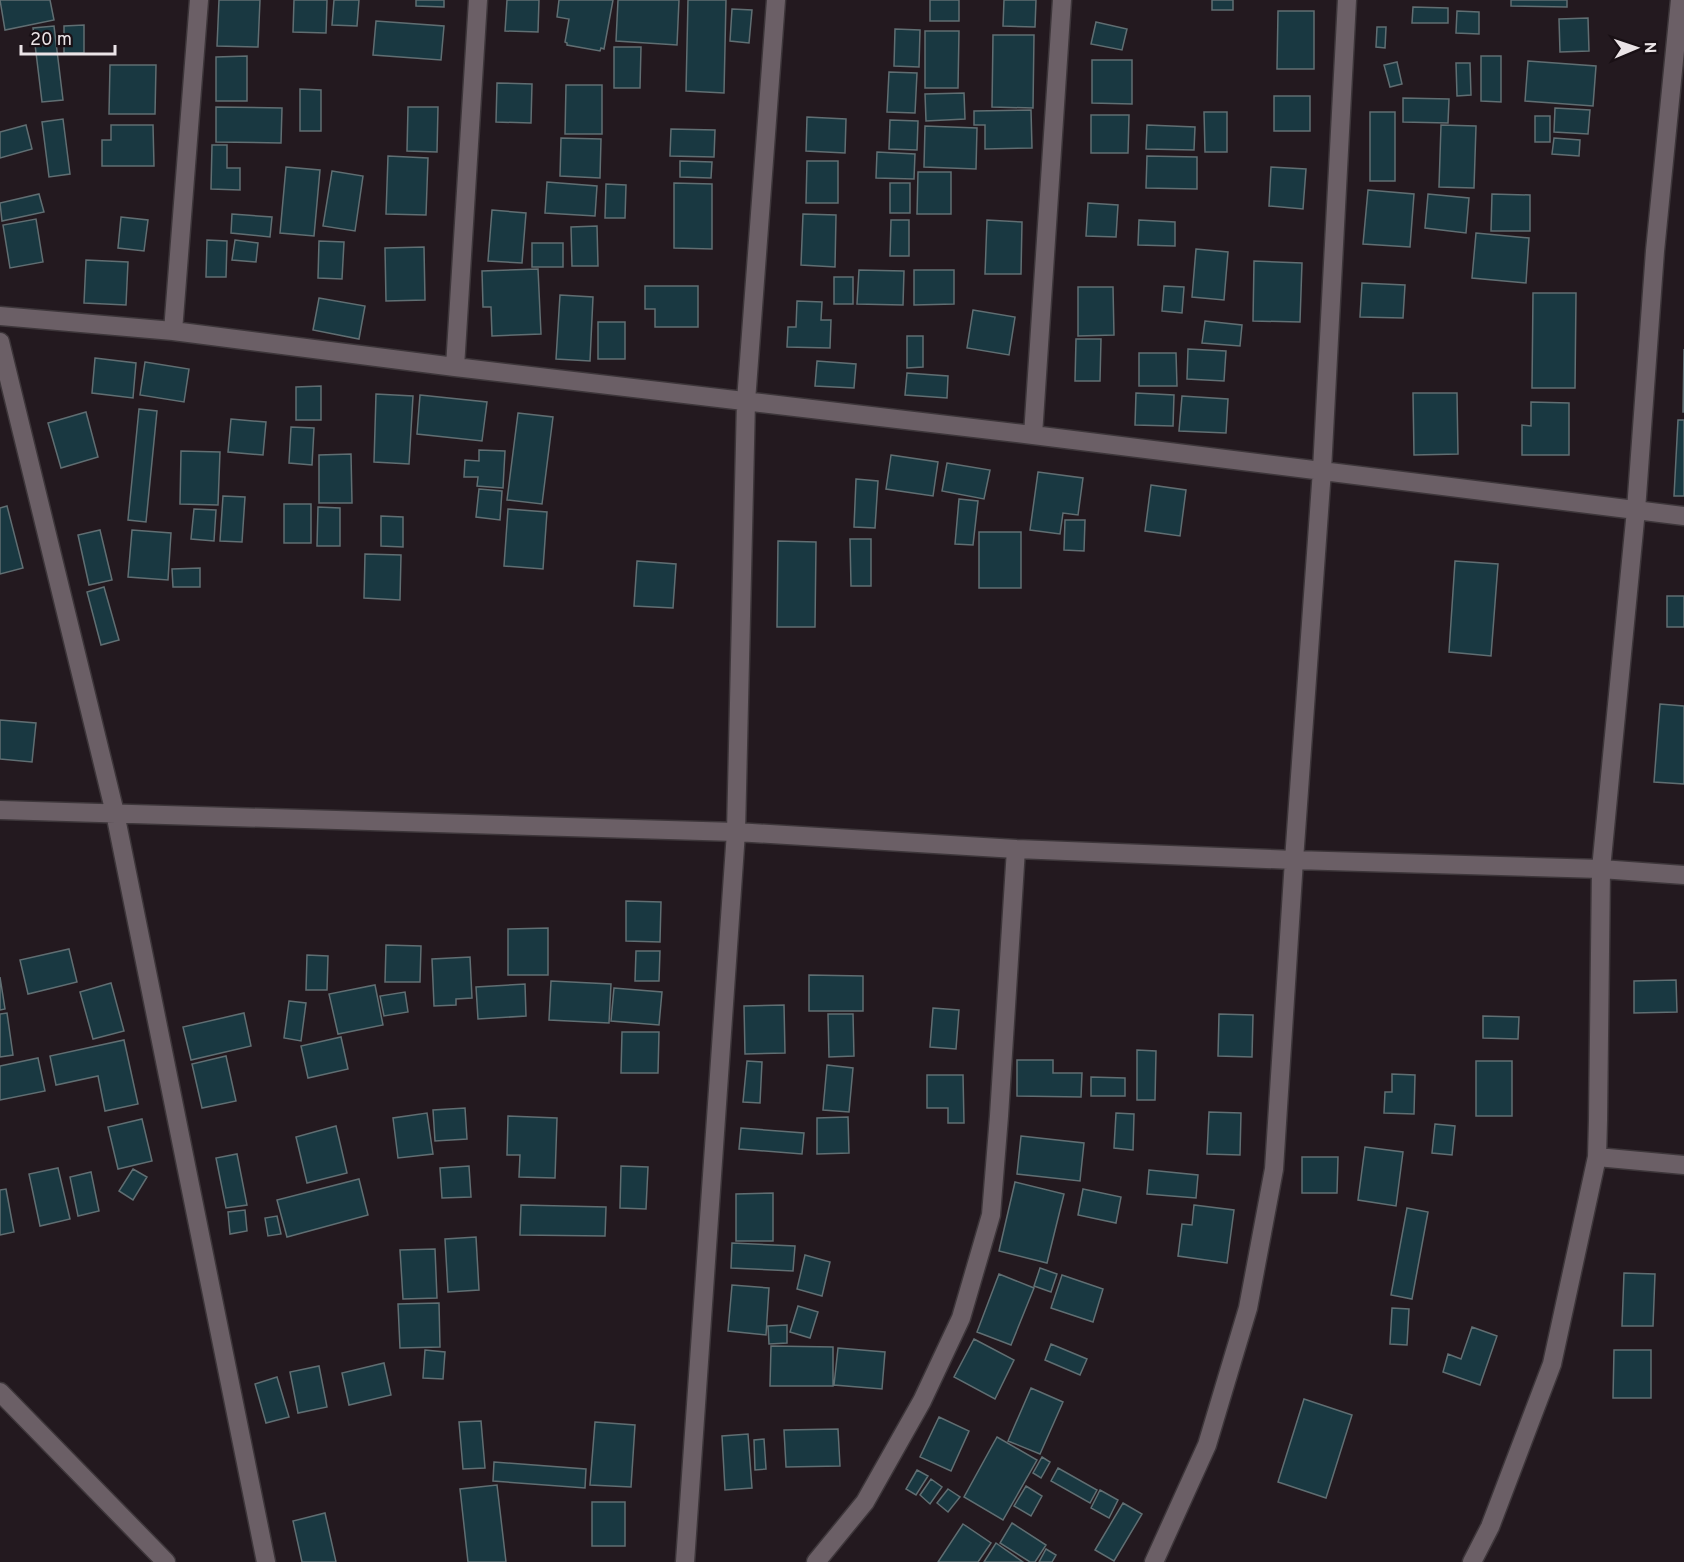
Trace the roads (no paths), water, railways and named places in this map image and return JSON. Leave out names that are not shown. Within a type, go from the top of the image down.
[{"type":"street","points":[[173,331],[199,0]]},
{"type":"street","points":[[455,367],[478,0]]},
{"type":"street","points":[[684,1562],[736,832],[746,401],[776,0]]},
{"type":"street","points":[[1033,435],[1062,0]]},
{"type":"street","points":[[1154,1562],[1207,1445],[1248,1308],[1274,1169],[1322,470],[1347,0]]},
{"type":"street","points":[[1472,1562],[1490,1527],[1552,1364],[1597,1157],[1601,869],[1636,510],[1655,251],[1680,0]]},
{"type":"street","points":[[0,316],[173,331],[1684,516]]},
{"type":"street","points":[[0,342],[115,813],[266,1562]]},
{"type":"street","points":[[0,810],[736,832],[1016,849],[1601,869],[1684,875]]},
{"type":"street","points":[[816,1562],[865,1502],[922,1401],[961,1318],[991,1215],[1016,849]]},
{"type":"street","points":[[1597,1157],[1684,1165]]},
{"type":"street","points":[[0,1392],[166,1562]]}]
